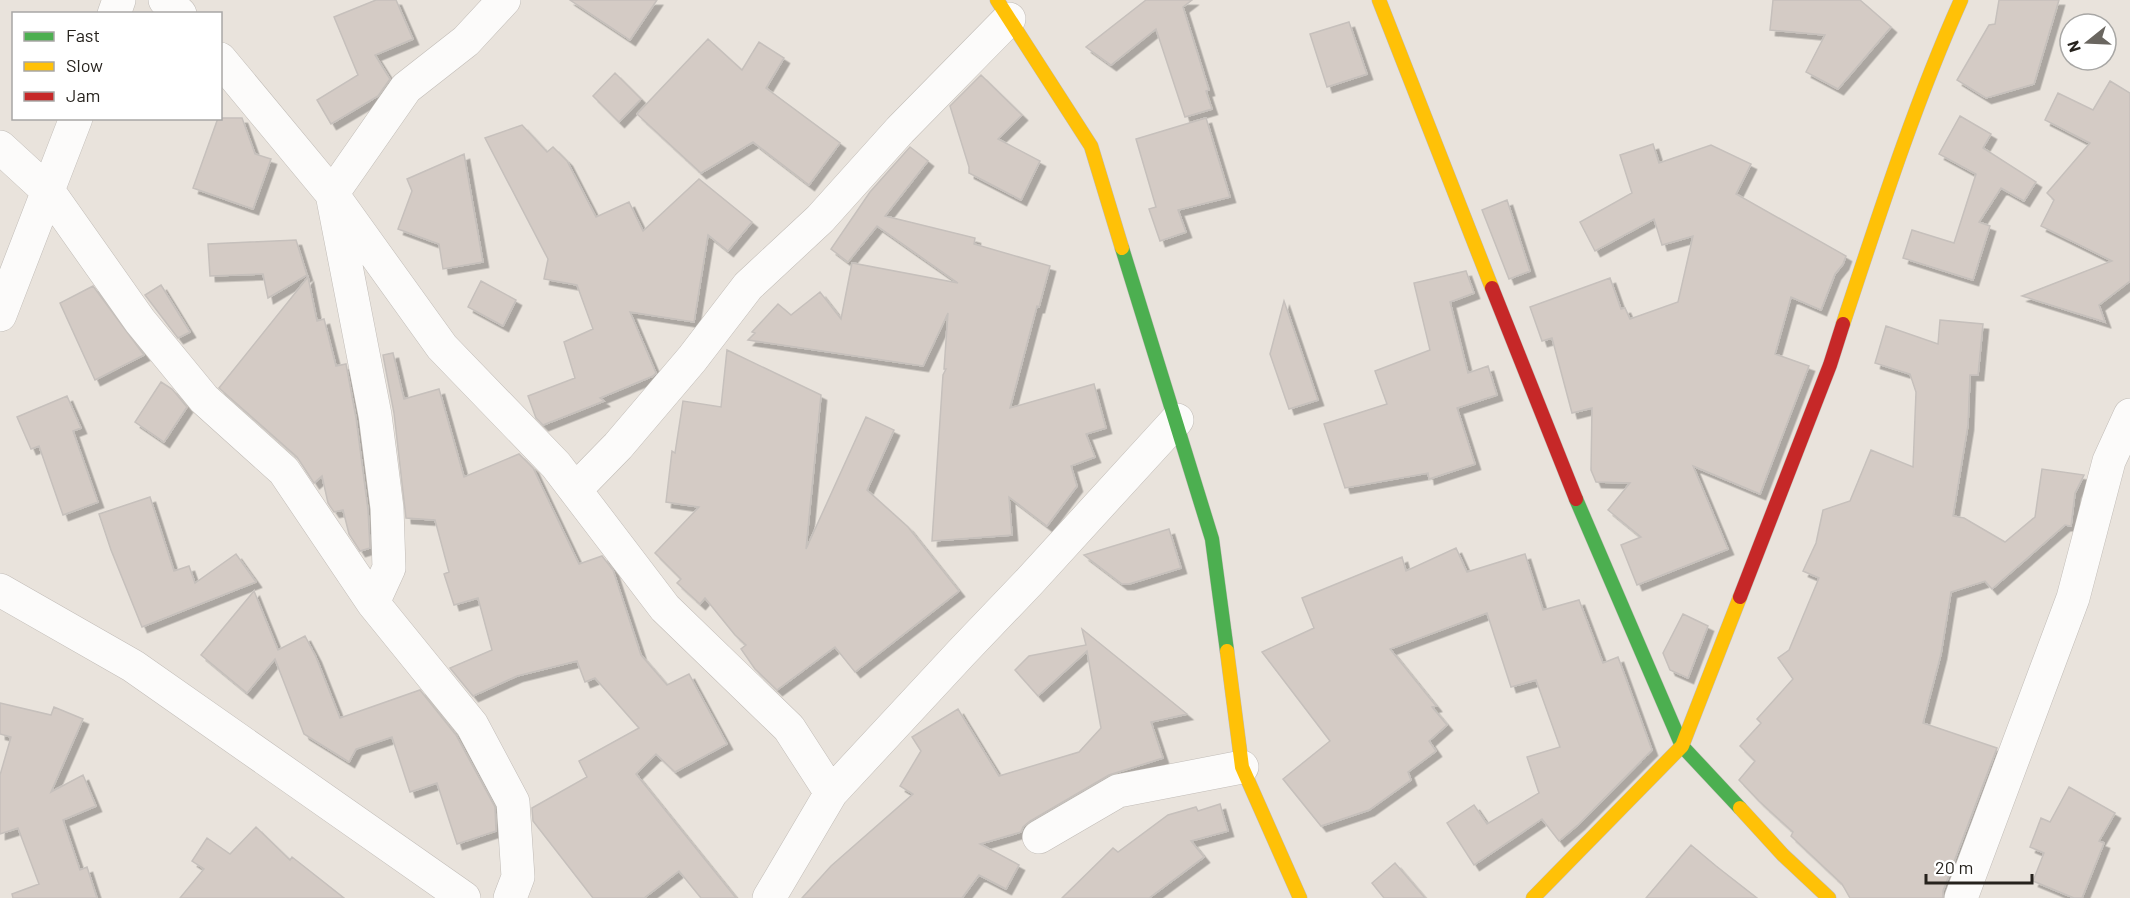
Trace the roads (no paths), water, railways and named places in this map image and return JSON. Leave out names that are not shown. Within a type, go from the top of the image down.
[{"type":"street","points":[[165,0],[178,12]]},
{"type":"street","points":[[373,603],[389,568],[387,508],[375,415],[332,194],[406,88],[466,41],[504,0]]},
{"type":"street","points":[[1379,0],[1566,475],[1682,746],[1783,855],[1829,898]]},
{"type":"street","points":[[1533,898],[1682,746],[1830,365],[1889,185],[1942,42],[1961,0]]},
{"type":"street","points":[[574,490],[618,447],[692,359],[748,286],[820,219],[1003,10],[1091,146],[1212,538],[1242,767],[1300,898]]},
{"type":"street","points":[[222,61],[332,194],[442,347],[556,465],[665,608],[789,728],[831,793]]},
{"type":"street","points":[[0,315],[75,120]]},
{"type":"street","points":[[0,147],[49,192],[140,321],[204,399],[284,471],[373,603],[472,725],[513,802],[518,877],[510,898]]},
{"type":"street","points":[[1961,898],[2073,598],[2109,461],[2130,415]]},
{"type":"street","points":[[769,898],[831,793],[1177,420]]},
{"type":"street","points":[[0,590],[133,666],[464,898]]},
{"type":"street","points":[[1039,837],[1118,791],[1242,767]]}]
